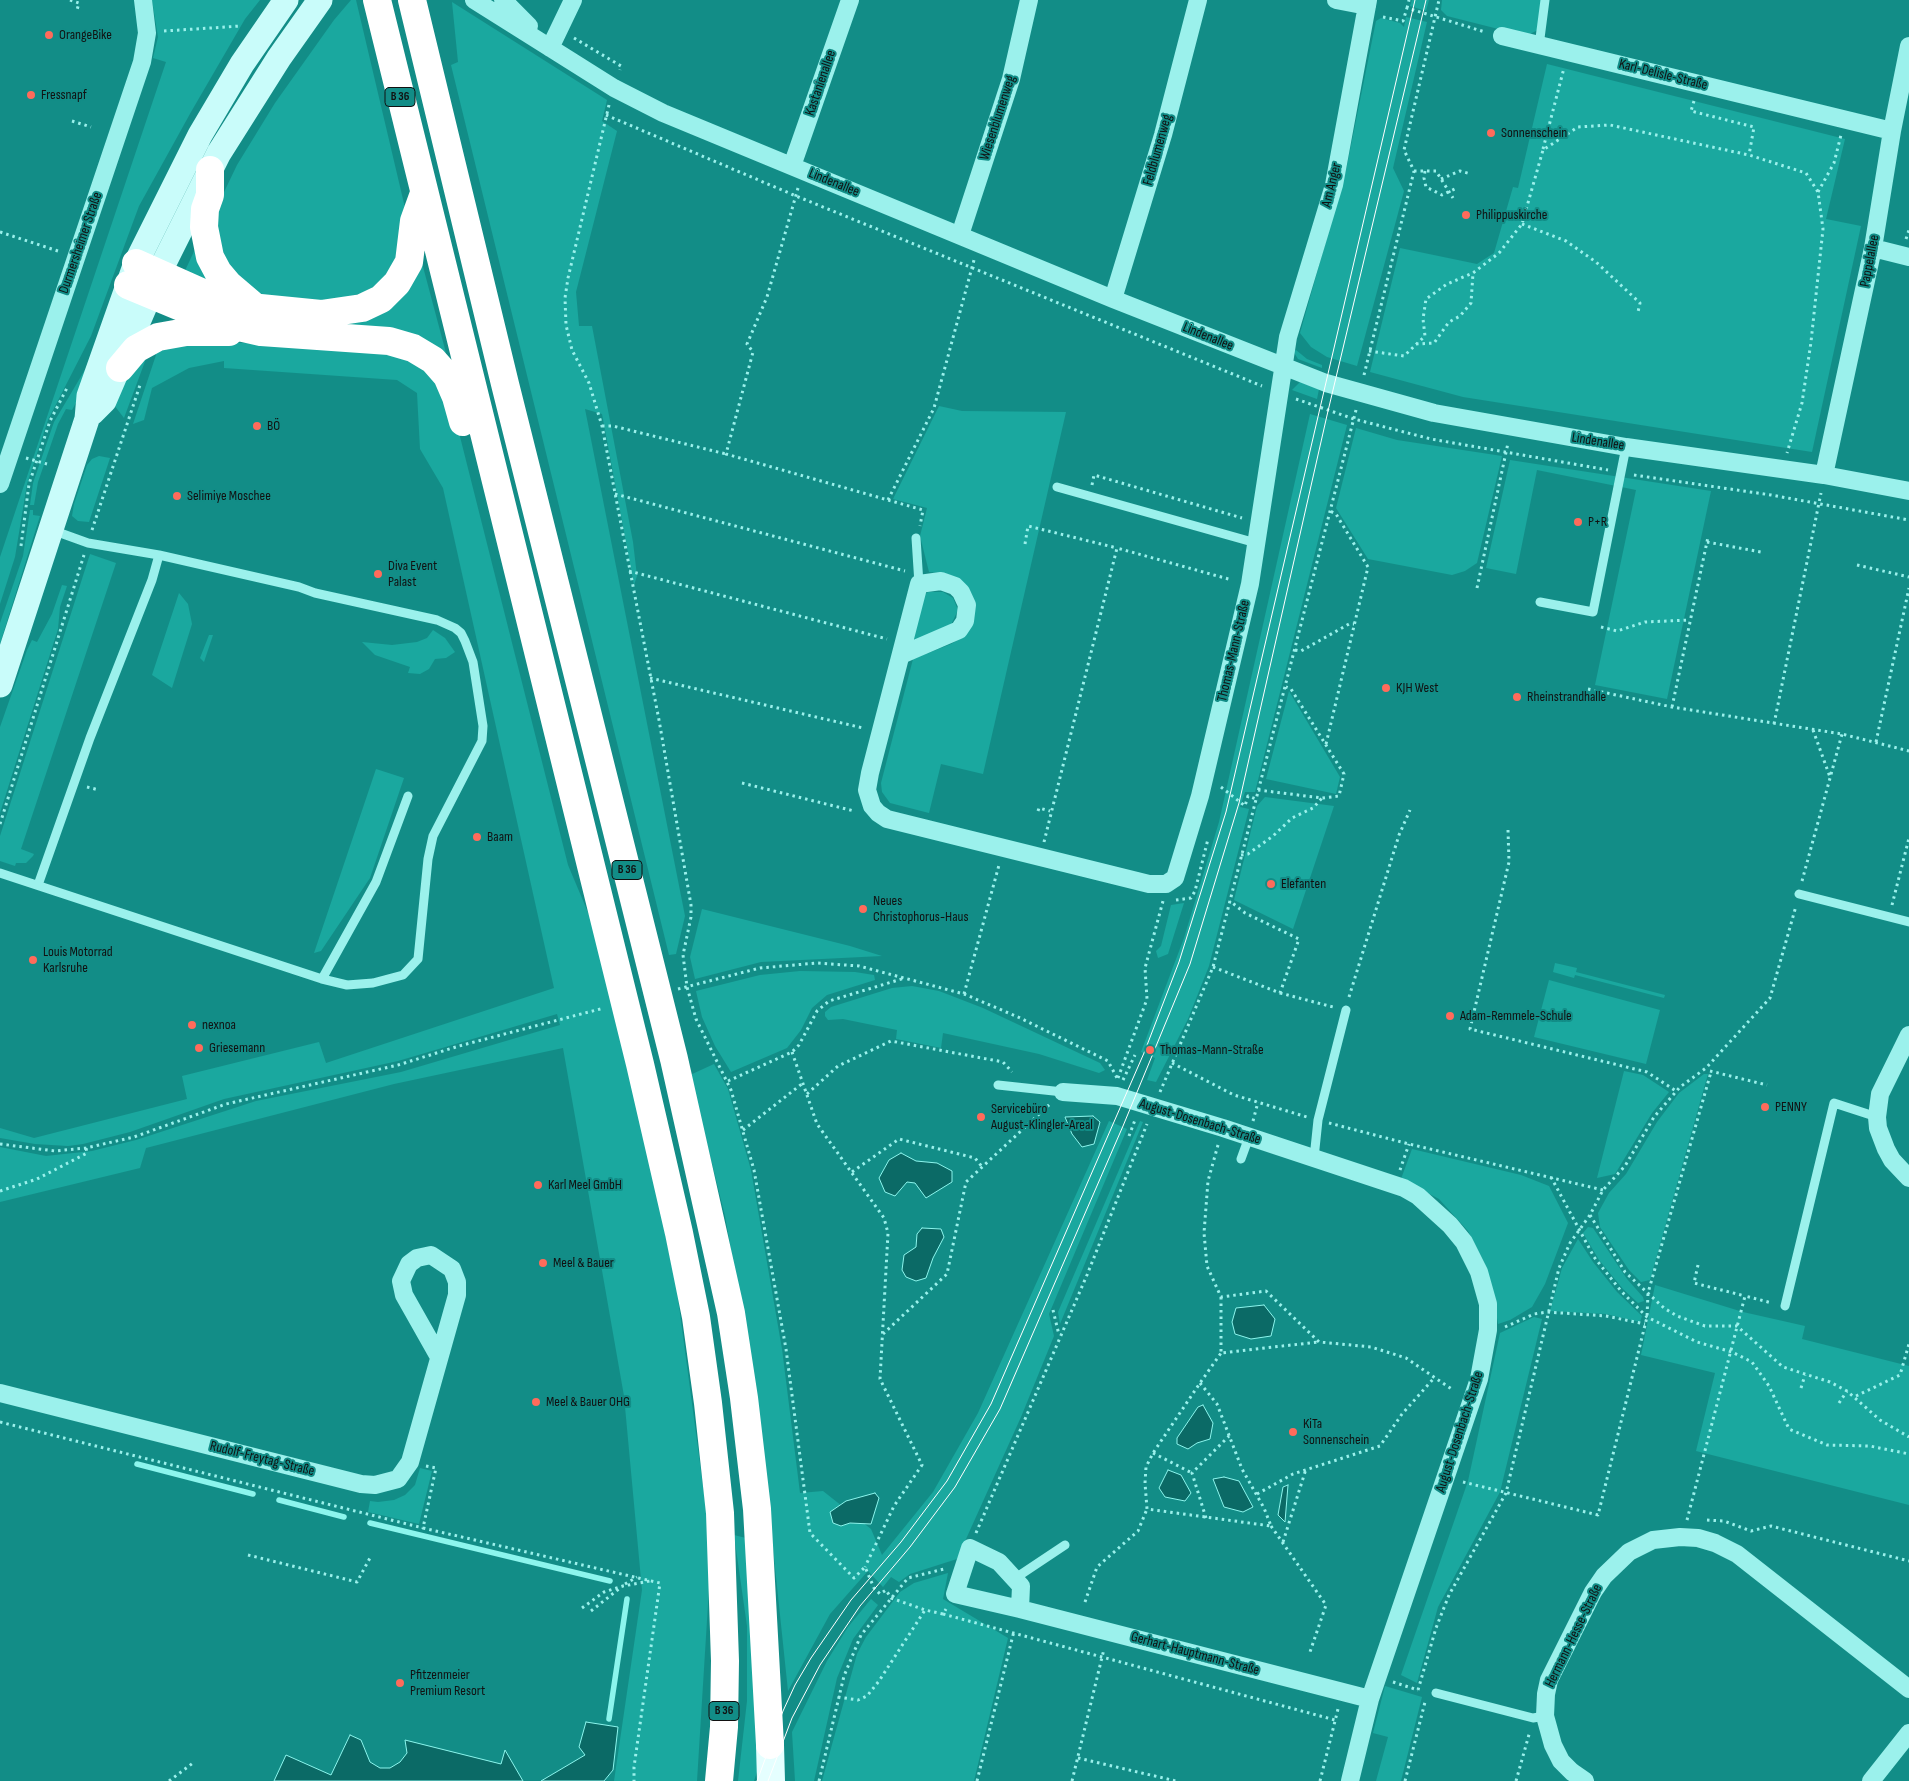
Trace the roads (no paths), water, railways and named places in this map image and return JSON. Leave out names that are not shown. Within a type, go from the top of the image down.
[{"type":"highway","name":"B 36","points":[[377,0],[640,1064],[679,1233],[696,1317],[708,1403],[720,1523],[725,1662],[724,1727],[719,1781]]},
{"type":"highway","name":"B 36","points":[[412,0],[503,375],[674,1059],[731,1313],[744,1398],[757,1509],[770,1744]]},
{"type":"highway","points":[[210,170],[210,195],[204,227],[210,257],[218,272],[259,320]]},
{"type":"highway","points":[[143,279],[217,322],[259,320],[362,308],[381,299],[397,283],[409,262],[414,221],[424,194]]},
{"type":"highway","points":[[120,368],[136,350],[150,341],[168,334],[259,320],[389,341],[412,348],[433,360],[447,376],[456,397],[484,505],[496,530],[513,554]]},
{"type":"main road","name":"B 36","points":[[770,1744],[771,1781]]},
{"type":"street","name":"Durmersheimer Straße","points":[[0,484],[142,62],[147,32],[143,0]]},
{"type":"street","points":[[0,684],[87,419],[89,396],[143,279],[200,135],[242,64],[286,0]]},
{"type":"street","name":"Lindenallee","points":[[474,0],[614,88],[663,113],[1282,367],[1360,393],[1434,413],[1626,447],[1824,475],[1909,490]]},
{"type":"street","name":"Lindenallee","points":[[503,0],[550,48]]},
{"type":"street","points":[[550,48],[572,0]]},
{"type":"street","name":"Kastanienallee","points":[[797,168],[850,0]]},
{"type":"street","name":"Wiesenblumenweg","points":[[960,235],[1011,80],[1029,0]]},
{"type":"street","name":"Feldblumenweg","points":[[1113,299],[1163,134],[1198,0]]},
{"type":"street","points":[[1336,0],[1367,3]]},
{"type":"street","points":[[87,419],[104,401],[120,368],[143,279],[249,104],[321,1]]},
{"type":"street","name":"Am Anger","points":[[1282,367],[1288,337],[1334,185],[1367,3]]},
{"type":"street","name":"Karl-Delisle-Straße","points":[[1502,36],[1892,131]]},
{"type":"street","name":"Pappelallee","points":[[1824,475],[1873,248],[1892,131],[1909,46]]},
{"type":"street","points":[[1873,248],[1909,257]]},
{"type":"street","name":"Thomas-Mann-Straße","points":[[902,649],[879,732],[867,790],[872,806],[887,819],[1149,884],[1166,884],[1178,874],[1200,796],[1250,584],[1280,394],[1282,367]]},
{"type":"street","points":[[920,579],[941,581],[955,586],[961,592],[967,605],[965,621],[959,630],[948,636],[902,649],[920,579]]},
{"type":"street","points":[[1909,1035],[1880,1094],[1877,1117],[1878,1128],[1886,1149],[1909,1178]]},
{"type":"street","name":"August-Dosenbach-Straße","points":[[1063,1092],[1117,1096],[1223,1128],[1394,1184],[1418,1196],[1435,1210],[1464,1242],[1479,1272],[1488,1304],[1488,1330],[1479,1379],[1370,1699],[1350,1781]]},
{"type":"street","name":"Rudolf-Freytag-Straße","points":[[0,1393],[361,1484],[385,1484],[398,1479],[410,1462],[457,1295],[457,1282],[452,1270],[443,1261],[431,1256],[417,1258],[408,1264],[401,1282],[404,1295],[439,1357]]},
{"type":"street","name":"Hermann-Hesse-Straße","points":[[1585,1781],[1561,1761],[1539,1717],[1549,1680],[1593,1592],[1604,1576],[1616,1563],[1644,1543],[1665,1537],[1680,1537],[1715,1543],[1737,1554],[1909,1689]]},
{"type":"street","name":"Gerhart-Hauptmann-Straße","points":[[1014,1579],[999,1562],[970,1548],[955,1594],[1108,1631],[1370,1699]]},
{"type":"street","points":[[1014,1579],[1022,1586],[1020,1609]]},
{"type":"street","points":[[1872,1781],[1909,1733]]},
{"type":"lane","points":[[1538,46],[1545,0]]},
{"type":"lane","points":[[1540,602],[1593,612],[1626,447]]},
{"type":"lane","points":[[1057,487],[1256,544]]},
{"type":"lane","points":[[0,873],[322,979],[347,985],[373,983],[403,975],[418,959],[428,859],[433,836],[482,741],[483,726],[473,662],[461,632],[455,628],[436,620],[315,593],[299,586],[159,555],[88,543],[51,530]]},
{"type":"lane","points":[[916,538],[920,579]]},
{"type":"lane","points":[[38,885],[90,738],[152,580],[159,555]]},
{"type":"lane","points":[[322,979],[376,882],[408,796]]},
{"type":"lane","points":[[1799,894],[1909,922]]},
{"type":"lane","points":[[1314,1158],[1318,1120],[1346,1010]]},
{"type":"lane","points":[[998,1085],[1063,1092]]},
{"type":"lane","points":[[1784,1306],[1834,1103],[1877,1117]]},
{"type":"lane","points":[[1241,1159],[1249,1137]]},
{"type":"lane","points":[[1014,1579],[1065,1545]]},
{"type":"lane","points":[[1432,1693],[1539,1717]]},
{"type":"water","points":[[1093,1116],[1100,1122],[1094,1144],[1082,1147],[1072,1134],[1065,1117]]},
{"type":"water","points":[[901,1153],[916,1161],[937,1163],[952,1171],[952,1182],[926,1198],[915,1183],[907,1182],[895,1196],[885,1192],[879,1178],[889,1160]]},
{"type":"water","points":[[922,1228],[941,1229],[944,1237],[933,1258],[926,1278],[916,1281],[906,1277],[902,1270],[904,1255],[916,1247],[917,1234]]},
{"type":"water","points":[[1264,1305],[1275,1319],[1271,1336],[1251,1339],[1235,1334],[1232,1322],[1236,1308]]},
{"type":"water","points":[[1203,1405],[1213,1423],[1210,1439],[1197,1443],[1188,1449],[1177,1444],[1177,1438],[1198,1407]]},
{"type":"water","points":[[1168,1470],[1181,1475],[1191,1493],[1185,1501],[1165,1497],[1159,1488]]},
{"type":"water","points":[[1224,1477],[1239,1481],[1253,1507],[1243,1512],[1224,1507],[1213,1479]]},
{"type":"water","points":[[1288,1485],[1285,1522],[1278,1515],[1283,1487]]},
{"type":"water","points":[[875,1493],[879,1498],[871,1524],[850,1523],[841,1526],[833,1523],[830,1512],[846,1501]]},
{"type":"water","points":[[586,1722],[618,1727],[613,1770],[604,1781],[541,1781],[585,1755],[579,1747]]},
{"type":"water","points":[[350,1735],[361,1740],[370,1762],[380,1768],[390,1768],[400,1762],[407,1753],[405,1740],[501,1764],[505,1750],[523,1781],[274,1781],[286,1755],[331,1775]]},
{"type":"waterway","points":[[137,1464],[253,1494]]},
{"type":"waterway","points":[[279,1500],[344,1517]]},
{"type":"waterway","points":[[370,1523],[610,1581]]},
{"type":"waterway","points":[[609,1719],[627,1599]]},
{"type":"tram line","points":[[757,1781],[783,1711],[795,1685],[811,1658],[851,1600],[901,1542],[947,1481],[991,1404],[1144,1053],[1179,962],[1226,812],[1415,0]]},
{"type":"tram line","points":[[768,1781],[792,1718],[820,1665],[860,1606],[910,1547],[955,1487],[1000,1409],[1123,1126],[1190,964],[1239,803],[1328,411],[1426,0]]},
{"type":"place","name":"OrangeBike","points":[[49,35]]},
{"type":"place","name":"Fressnapf","points":[[31,95]]},
{"type":"place","name":"Sonnenschein","points":[[1491,133]]},
{"type":"place","name":"Philippuskirche","points":[[1466,215]]},
{"type":"place","name":"BÖ","points":[[257,426]]},
{"type":"place","name":"Selimiye Moschee","points":[[177,496]]},
{"type":"place","name":"P+R","points":[[1578,522]]},
{"type":"place","name":"Diva Event Palast","points":[[378,574]]},
{"type":"place","name":"KJH West","points":[[1386,688]]},
{"type":"place","name":"Rheinstrandhalle","points":[[1517,697]]},
{"type":"place","name":"Baam","points":[[477,837]]},
{"type":"place","name":"Elefanten","points":[[1271,884]]},
{"type":"place","name":"Neues Christophorus-Haus","points":[[863,909]]},
{"type":"place","name":"Louis Motorrad Karlsruhe","points":[[33,960]]},
{"type":"place","name":"Adam-Remmele-Schule","points":[[1450,1016]]},
{"type":"place","name":"nexnoa","points":[[192,1025]]},
{"type":"place","name":"Griesemann","points":[[199,1048]]},
{"type":"place","name":"Thomas-Mann-Straße","points":[[1150,1050]]},
{"type":"place","name":"PENNY","points":[[1765,1107]]},
{"type":"place","name":"Servicebüro August-Klingler-Areal","points":[[981,1117]]},
{"type":"place","name":"Karl Meel GmbH","points":[[538,1185]]},
{"type":"place","name":"Meel & Bauer","points":[[543,1263]]},
{"type":"place","name":"Meel & Bauer OHG","points":[[536,1402]]},
{"type":"place","name":"KiTa Sonnenschein","points":[[1293,1432]]},
{"type":"place","name":"Pfitzenmeier Premium Resort","points":[[400,1683]]}]
